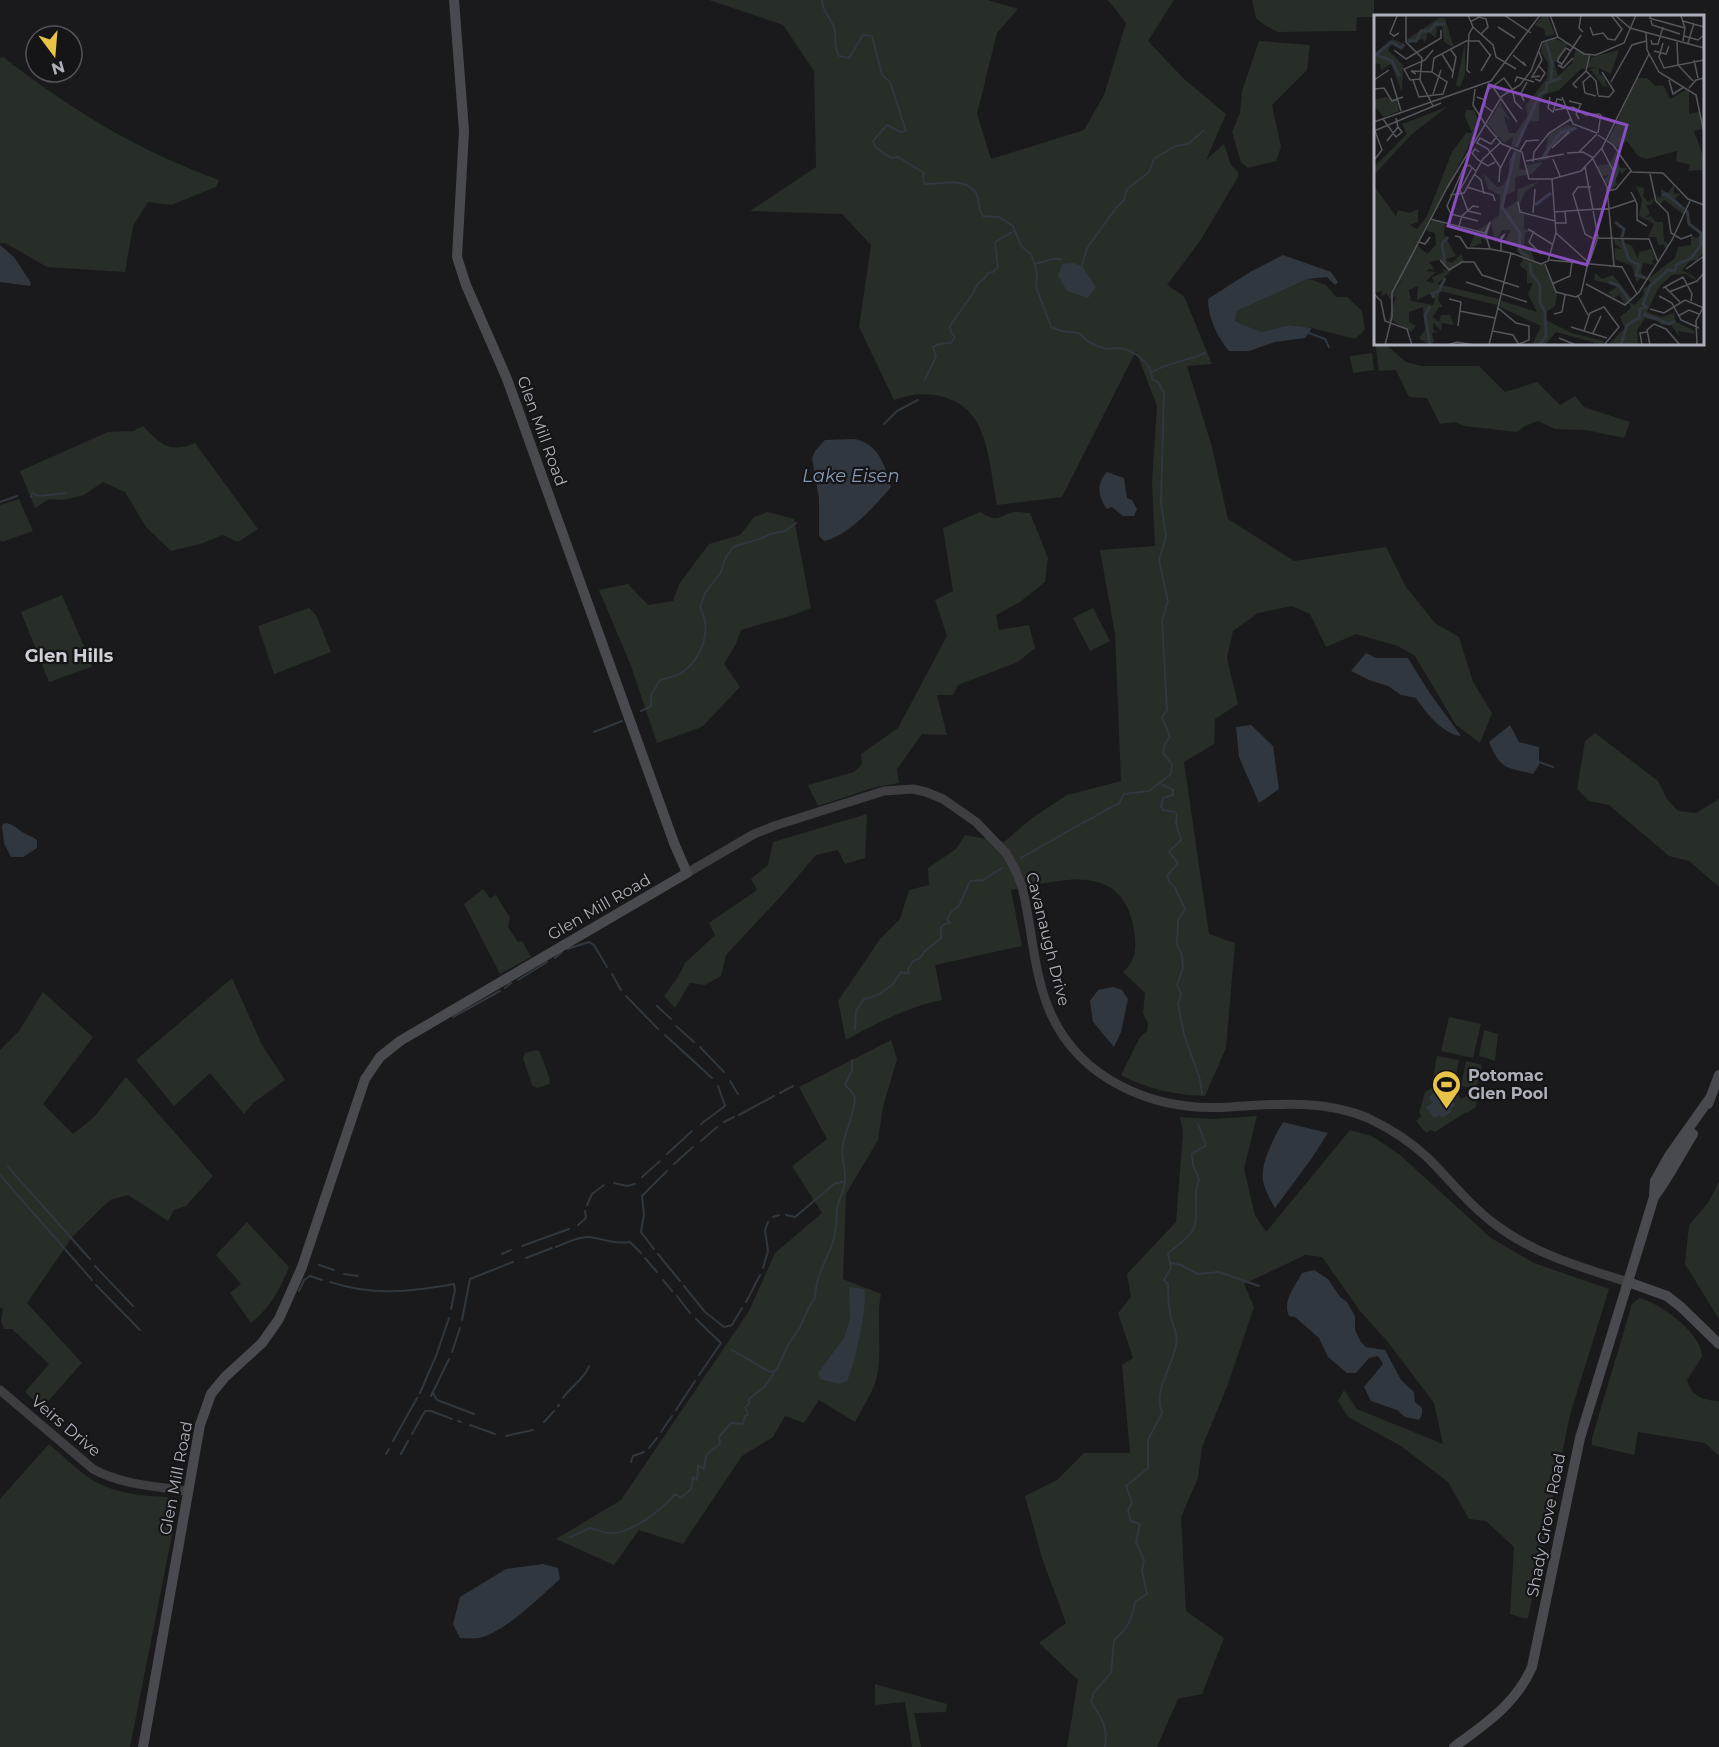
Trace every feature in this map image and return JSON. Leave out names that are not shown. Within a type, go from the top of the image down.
[{"type":"main road","name":"Glen Mill Road","points":[[143,1747],[200,1425],[211,1394],[225,1377],[262,1343],[279,1319],[302,1267],[365,1078],[387,1050],[687,873],[674,843],[507,379],[460,267],[458,257],[464,131],[454,0]]},
{"type":"main road","name":"Shady Grove Road","points":[[1454,1747],[1507,1706],[1523,1685],[1532,1667],[1580,1438],[1654,1197],[1655,1181],[1664,1164],[1710,1098],[1719,1075]]},
{"type":"main road","points":[[1628,1282],[1667,1296],[1719,1344]]},
{"type":"street","name":"Cavanaugh Drive","points":[[687,873],[754,834],[884,791],[913,789],[943,799],[976,822],[992,837],[1016,871],[1028,909],[1040,979],[1048,1007],[1072,1047],[1089,1066],[1112,1082],[1142,1096],[1182,1106],[1220,1108],[1309,1104],[1367,1118],[1408,1141],[1497,1226],[1527,1245],[1628,1282]]},
{"type":"street","name":"Veirs Drive","points":[[0,1390],[105,1476],[136,1484],[187,1491]]},
{"type":"shaded area","points":[[709,0],[988,0],[1018,9],[997,33],[977,114],[991,159],[1084,130],[1104,95],[1126,23],[1108,0],[1174,0],[1148,41],[1183,78],[1226,114],[1206,160],[1224,144],[1231,165],[1238,172],[1238,177],[1200,241],[1167,285],[1184,296],[1212,364],[1187,366],[1212,447],[1228,519],[1294,561],[1386,547],[1406,587],[1435,623],[1459,637],[1473,682],[1492,713],[1480,743],[1456,725],[1415,656],[1398,646],[1356,634],[1326,647],[1310,614],[1292,606],[1258,613],[1233,631],[1227,658],[1238,704],[1215,719],[1214,744],[1184,762],[1209,934],[1235,943],[1226,1048],[1205,1096],[1162,1090],[1121,1075],[1140,1037],[1147,1031],[1148,1024],[1143,1013],[1145,993],[1123,972],[1131,963],[1135,942],[1128,908],[1117,893],[1103,884],[1087,880],[1049,882],[1011,890],[1022,946],[935,965],[942,1000],[904,1011],[846,1040],[838,1001],[880,939],[900,919],[909,890],[929,885],[928,868],[956,849],[965,835],[1004,842],[1032,818],[1067,795],[1121,781],[1115,634],[1100,550],[1155,546],[1152,482],[1157,406],[1136,351],[1062,497],[997,505],[984,439],[975,419],[966,409],[945,397],[932,395],[919,394],[894,400],[859,327],[871,245],[842,214],[750,211],[816,167],[814,71],[783,25]]},
{"type":"shaded area","points":[[1252,0],[1374,0],[1374,17],[1357,17],[1356,31],[1278,32],[1256,18]]},
{"type":"shaded area","points":[[1259,41],[1310,45],[1307,70],[1272,105],[1281,147],[1276,161],[1248,168],[1241,162],[1232,132],[1240,113],[1242,91]]},
{"type":"shaded area","points":[[3,57],[24,72],[24,84],[40,84],[132,142],[219,180],[216,187],[171,205],[148,202],[133,226],[125,272],[47,267],[5,243],[0,243],[0,58]]},
{"type":"shaded area","points":[[1307,278],[1326,285],[1336,297],[1347,297],[1362,311],[1365,330],[1355,339],[1312,328],[1289,325],[1261,332],[1235,321],[1237,311]]},
{"type":"shaded area","points":[[1375,345],[1386,345],[1406,362],[1422,366],[1479,366],[1505,392],[1537,382],[1560,405],[1575,396],[1584,407],[1630,422],[1624,438],[1586,430],[1555,429],[1538,421],[1517,432],[1464,426],[1455,422],[1440,424],[1427,398],[1409,397],[1396,370],[1379,371]]},
{"type":"shaded area","points":[[1372,353],[1374,370],[1353,373],[1350,356]]},
{"type":"shaded area","points":[[143,426],[160,442],[172,447],[179,448],[195,443],[258,529],[238,542],[223,535],[171,551],[146,527],[125,492],[103,482],[84,495],[63,500],[49,499],[35,508],[20,471],[108,432],[133,431]]},
{"type":"shaded area","points":[[19,499],[33,531],[2,542],[0,540],[0,505]]},
{"type":"shaded area","points":[[768,512],[794,519],[811,608],[741,630],[724,664],[740,687],[702,727],[657,743],[631,666],[599,590],[628,584],[648,605],[673,601],[679,584],[709,544],[740,535],[754,517]]},
{"type":"shaded area","points":[[980,512],[995,518],[1014,512],[1030,513],[1048,558],[1045,582],[1020,602],[996,615],[999,630],[1029,625],[1035,648],[1018,662],[958,685],[953,695],[937,695],[947,735],[922,734],[897,769],[899,783],[876,787],[818,806],[808,785],[854,772],[862,764],[861,754],[898,728],[947,636],[935,600],[953,591],[943,528]]},
{"type":"shaded area","points":[[62,595],[92,665],[49,682],[21,612]]},
{"type":"shaded area","points":[[309,608],[316,615],[331,652],[274,674],[258,626]]},
{"type":"shaded area","points":[[1093,608],[1110,641],[1090,651],[1073,618]]},
{"type":"shaded area","points":[[1595,733],[1658,781],[1667,799],[1678,811],[1696,813],[1719,799],[1719,887],[1689,861],[1669,856],[1609,805],[1589,801],[1577,789],[1585,741]]},
{"type":"shaded area","points":[[867,814],[865,858],[845,864],[838,850],[816,855],[726,955],[721,976],[705,985],[690,983],[675,1008],[664,996],[685,963],[715,935],[709,923],[757,890],[751,879],[768,865],[773,842]]},
{"type":"shaded area","points":[[483,889],[490,898],[496,895],[510,918],[508,927],[518,942],[522,941],[531,957],[500,974],[464,904]]},
{"type":"shaded area","points":[[232,978],[262,1045],[285,1080],[253,1103],[244,1114],[210,1073],[174,1106],[136,1060]]},
{"type":"shaded area","points":[[43,992],[93,1037],[43,1104],[73,1134],[94,1117],[126,1077],[213,1176],[186,1206],[174,1210],[168,1221],[128,1195],[110,1200],[73,1236],[27,1303],[82,1363],[42,1408],[25,1392],[49,1364],[12,1329],[4,1329],[1,1320],[3,1310],[0,1307],[0,1050],[19,1031]]},
{"type":"shaded area","points":[[1449,1017],[1481,1024],[1473,1058],[1441,1051]]},
{"type":"shaded area","points":[[1484,1030],[1498,1034],[1495,1061],[1479,1056]]},
{"type":"shaded area","points":[[891,1040],[897,1059],[883,1107],[878,1140],[846,1194],[843,1279],[881,1294],[877,1377],[855,1422],[819,1400],[804,1423],[785,1416],[773,1437],[742,1456],[683,1544],[639,1530],[614,1565],[556,1539],[621,1500],[749,1311],[775,1253],[822,1213],[792,1166],[827,1139],[799,1087]]},
{"type":"shaded area","points":[[536,1050],[540,1052],[550,1080],[549,1084],[537,1088],[532,1085],[523,1058],[525,1053]]},
{"type":"shaded area","points":[[1437,1056],[1459,1060],[1454,1087],[1432,1083]]},
{"type":"shaded area","points":[[1466,1061],[1482,1065],[1476,1089],[1461,1086]]},
{"type":"shaded area","name":"Potomac Glen Pool","points":[[1435,1086],[1454,1089],[1461,1099],[1468,1095],[1473,1096],[1477,1101],[1476,1107],[1435,1132],[1431,1130],[1426,1133],[1416,1121],[1422,1116],[1419,1113],[1425,1092]]},
{"type":"shaded area","points":[[1257,1116],[1244,1169],[1255,1215],[1266,1232],[1350,1130],[1372,1136],[1399,1154],[1491,1238],[1534,1263],[1609,1289],[1570,1415],[1528,1618],[1510,1614],[1514,1547],[1486,1521],[1469,1519],[1448,1482],[1401,1446],[1348,1417],[1338,1401],[1344,1390],[1357,1409],[1443,1444],[1434,1403],[1387,1341],[1360,1311],[1322,1257],[1305,1255],[1244,1284],[1254,1307],[1227,1387],[1202,1447],[1198,1478],[1181,1517],[1186,1611],[1224,1638],[1202,1694],[1178,1699],[1157,1747],[1067,1747],[1078,1680],[1039,1643],[1066,1623],[1042,1558],[1025,1496],[1057,1480],[1084,1453],[1130,1453],[1122,1365],[1133,1358],[1118,1313],[1131,1297],[1127,1274],[1176,1222],[1183,1132],[1180,1117],[1214,1119]]},
{"type":"shaded area","points":[[1719,1182],[1719,1319],[1685,1264],[1689,1225],[1708,1203]]},
{"type":"shaded area","points":[[247,1222],[289,1267],[274,1297],[251,1323],[230,1293],[241,1284],[216,1255]]},
{"type":"shaded area","points":[[1639,1298],[1668,1312],[1678,1320],[1688,1329],[1700,1348],[1702,1357],[1687,1380],[1695,1394],[1708,1400],[1719,1401],[1719,1456],[1705,1443],[1638,1432],[1634,1455],[1592,1445],[1592,1438],[1632,1304]]},
{"type":"shaded area","points":[[49,1444],[81,1472],[102,1485],[125,1492],[167,1497],[177,1510],[130,1747],[0,1747],[0,1499]]},
{"type":"shaded area","points":[[875,1684],[947,1704],[946,1712],[914,1713],[921,1747],[912,1747],[905,1702],[875,1705]]},
{"type":"water","points":[[0,245],[14,257],[31,283],[30,286],[0,282]]},
{"type":"water","points":[[1283,255],[1331,272],[1338,282],[1335,285],[1327,277],[1307,279],[1237,311],[1235,321],[1261,332],[1289,325],[1312,328],[1305,338],[1275,342],[1249,351],[1229,351],[1214,326],[1208,299],[1250,272]]},
{"type":"water","points":[[1074,263],[1082,266],[1096,287],[1088,298],[1067,291],[1058,276],[1062,264]]},
{"type":"water","name":"Lake Eisen","points":[[855,439],[870,446],[880,457],[891,487],[851,527],[824,541],[819,536],[819,499],[812,458],[825,440]]},
{"type":"water","points":[[1107,472],[1124,478],[1127,498],[1132,500],[1137,509],[1134,516],[1123,516],[1112,507],[1107,509],[1100,495],[1100,485]]},
{"type":"water","points":[[1366,653],[1376,658],[1408,658],[1461,736],[1448,732],[1442,727],[1416,698],[1401,695],[1388,686],[1351,671]]},
{"type":"water","points":[[1251,725],[1273,746],[1279,789],[1259,803],[1239,757],[1236,727]]},
{"type":"water","points":[[1510,725],[1519,742],[1539,747],[1539,765],[1533,774],[1505,766],[1493,751],[1489,742]]},
{"type":"water","points":[[6,823],[37,840],[37,848],[23,857],[11,857],[4,843],[2,825]]},
{"type":"water","points":[[1113,987],[1122,990],[1128,999],[1121,1032],[1114,1047],[1093,1022],[1090,1001],[1098,990]]},
{"type":"water","points":[[1434,1092],[1442,1096],[1448,1093],[1455,1105],[1450,1109],[1451,1112],[1442,1118],[1440,1115],[1434,1118],[1426,1107],[1432,1103],[1429,1097]]},
{"type":"water","points":[[1283,1122],[1328,1133],[1275,1208],[1265,1188],[1263,1174],[1269,1150]]},
{"type":"water","points":[[1314,1270],[1328,1279],[1340,1297],[1347,1302],[1355,1316],[1355,1330],[1361,1342],[1366,1347],[1385,1350],[1401,1380],[1414,1392],[1415,1402],[1422,1408],[1419,1420],[1405,1417],[1397,1410],[1371,1401],[1364,1387],[1383,1364],[1378,1356],[1369,1358],[1356,1373],[1347,1373],[1328,1357],[1319,1338],[1295,1317],[1289,1316],[1287,1305],[1293,1288],[1302,1273]]},
{"type":"water","points":[[849,1287],[864,1289],[864,1306],[860,1335],[850,1374],[847,1381],[839,1384],[820,1379],[818,1373],[844,1338],[850,1319]]},
{"type":"water","points":[[543,1564],[558,1568],[560,1579],[500,1629],[477,1638],[460,1638],[453,1624],[460,1597],[506,1569]]},
{"type":"waterway","points":[[822,0],[834,27],[839,56],[849,58],[863,35],[872,36],[882,75],[890,82],[906,131],[900,132],[887,125],[873,141],[875,147],[891,158],[898,157],[924,173],[925,184],[952,182],[971,188],[976,193],[983,216],[999,217],[1013,226],[1021,246],[1031,254],[1037,272],[1036,287],[1051,327],[1061,331],[1079,333],[1101,347],[1125,349],[1136,354],[1146,363],[1152,379],[1158,382],[1164,393],[1161,502],[1166,537],[1159,560],[1168,601],[1162,620],[1167,710],[1162,717],[1170,737],[1163,753],[1172,764],[1171,774],[1149,791],[1124,794],[1119,804],[1021,858]]},
{"type":"waterway","points":[[1082,266],[1087,248],[1124,200],[1127,189],[1149,172],[1154,159],[1175,146],[1188,144],[1203,131]]},
{"type":"waterway","points":[[925,379],[936,357],[933,347],[951,343],[955,337],[950,326],[978,283],[998,267],[995,242],[1014,231]]},
{"type":"waterway","points":[[1035,264],[1061,259]]},
{"type":"waterway","points":[[1309,333],[1325,339],[1329,347]]},
{"type":"waterway","points":[[1152,372],[1205,353]]},
{"type":"waterway","points":[[884,424],[897,411],[918,400]]},
{"type":"waterway","points":[[31,497],[32,493],[39,496],[66,493]]},
{"type":"waterway","points":[[0,502],[17,496]]},
{"type":"waterway","points":[[641,711],[651,706],[651,695],[660,680],[683,672],[696,658],[705,633],[704,616],[700,607],[705,593],[721,572],[726,557],[733,547],[785,531],[796,523]]},
{"type":"waterway","points":[[594,732],[622,721]]},
{"type":"waterway","points":[[1539,762],[1553,767]]},
{"type":"waterway","points":[[1159,783],[1173,790],[1173,795],[1163,798],[1161,806],[1163,810],[1175,812],[1177,815],[1176,823],[1181,840],[1169,852],[1178,863],[1167,876],[1185,909],[1178,920],[1177,945],[1182,955],[1183,968],[1177,985],[1181,994],[1178,1004],[1184,1034],[1200,1080],[1202,1094]]},
{"type":"waterway","points":[[855,1030],[856,1011],[863,1000],[880,994],[893,984],[901,972],[909,974],[908,969],[913,961],[920,958],[941,938],[941,927],[951,923],[947,920],[950,913],[959,906],[970,881],[983,880],[1002,868]]},
{"type":"waterway","points":[[567,949],[589,942],[594,945],[607,967]]},
{"type":"waterway","points":[[555,958],[562,952]]},
{"type":"waterway","points":[[518,980],[547,962]]},
{"type":"waterway","points":[[612,974],[621,990]]},
{"type":"waterway","points":[[505,988],[511,983]]},
{"type":"waterway","points":[[453,1017],[500,991]]},
{"type":"waterway","points":[[626,996],[658,1029]]},
{"type":"waterway","points":[[657,1006],[671,1019]]},
{"type":"waterway","points":[[676,1026],[694,1042]]},
{"type":"waterway","points":[[665,1035],[712,1078]]},
{"type":"waterway","points":[[700,1047],[724,1072]]},
{"type":"waterway","points":[[570,1537],[590,1528],[609,1533],[626,1530],[663,1507],[675,1494],[681,1498],[691,1489],[693,1477],[697,1480],[698,1465],[704,1469],[706,1455],[720,1444],[719,1437],[731,1423],[743,1424],[745,1416],[748,1415],[745,1407],[749,1404],[749,1399],[765,1386],[778,1367],[815,1298],[819,1277],[834,1238],[837,1207],[845,1184],[842,1148],[855,1099],[845,1085],[852,1070],[852,1060]]},
{"type":"waterway","points":[[730,1081],[738,1094]]},
{"type":"waterway","points":[[701,1124],[725,1106],[718,1086]]},
{"type":"waterway","points":[[780,1093],[793,1086]]},
{"type":"waterway","points":[[739,1115],[774,1096]]},
{"type":"waterway","points":[[724,1122],[734,1117]]},
{"type":"waterway","points":[[1105,1747],[1106,1734],[1103,1723],[1091,1702],[1094,1692],[1111,1673],[1114,1640],[1128,1624],[1135,1602],[1147,1594],[1142,1571],[1144,1560],[1136,1542],[1140,1524],[1131,1521],[1128,1511],[1132,1502],[1126,1486],[1148,1468],[1148,1440],[1162,1413],[1161,1387],[1176,1345],[1168,1284],[1164,1280],[1171,1268],[1168,1253],[1191,1233],[1196,1221],[1196,1193],[1199,1180],[1193,1165],[1192,1154],[1206,1145],[1198,1124]]},
{"type":"waterway","points":[[701,1141],[717,1127]]},
{"type":"waterway","points":[[667,1154],[692,1131]]},
{"type":"waterway","points":[[674,1164],[693,1147]]},
{"type":"waterway","points":[[642,1177],[660,1161]]},
{"type":"waterway","points":[[8,1167],[90,1259]]},
{"type":"waterway","points":[[654,1249],[641,1232],[644,1214],[642,1196],[667,1171]]},
{"type":"waterway","points":[[0,1175],[92,1280]]},
{"type":"waterway","points":[[786,1215],[795,1217],[834,1184],[845,1181]]},
{"type":"waterway","points":[[614,1183],[627,1186],[635,1184]]},
{"type":"waterway","points":[[587,1205],[592,1194],[604,1185]]},
{"type":"waterway","points":[[578,1225],[586,1218],[585,1211]]},
{"type":"waterway","points":[[773,1217],[779,1215]]},
{"type":"waterway","points":[[763,1268],[768,1251],[765,1230],[768,1222]]},
{"type":"waterway","points":[[522,1246],[569,1229]]},
{"type":"waterway","points":[[556,1247],[588,1237],[619,1243],[630,1242],[641,1253]]},
{"type":"waterway","points":[[526,1258],[552,1248]]},
{"type":"waterway","points":[[502,1254],[511,1250]]},
{"type":"waterway","points":[[658,1254],[680,1281]]},
{"type":"waterway","points":[[645,1258],[657,1272]]},
{"type":"waterway","points":[[462,1320],[470,1279],[513,1262]]},
{"type":"waterway","points":[[1171,1263],[1181,1265],[1198,1274],[1219,1272],[1259,1286]]},
{"type":"waterway","points":[[319,1265],[334,1270]]},
{"type":"waterway","points":[[95,1266],[133,1306]]},
{"type":"waterway","points":[[344,1274],[358,1276]]},
{"type":"waterway","points":[[746,1302],[760,1275]]},
{"type":"waterway","points":[[299,1291],[304,1280],[310,1276],[322,1280]]},
{"type":"waterway","points":[[663,1280],[672,1291]]},
{"type":"waterway","points":[[330,1282],[377,1291],[422,1289],[454,1284],[451,1309]]},
{"type":"waterway","points":[[96,1285],[140,1330]]},
{"type":"waterway","points":[[684,1286],[705,1312],[724,1327],[732,1325],[742,1308]]},
{"type":"waterway","points":[[677,1296],[690,1313]]},
{"type":"waterway","points":[[420,1393],[449,1318]]},
{"type":"waterway","points":[[696,1319],[721,1343],[699,1375]]},
{"type":"waterway","points":[[452,1352],[460,1328]]},
{"type":"waterway","points":[[732,1350],[770,1372],[774,1371]]},
{"type":"waterway","points":[[431,1396],[449,1359]]},
{"type":"waterway","points":[[563,1398],[589,1366]]},
{"type":"waterway","points":[[676,1410],[695,1381]]},
{"type":"waterway","points":[[433,1393],[437,1400],[474,1414]]},
{"type":"waterway","points":[[393,1441],[417,1398]]},
{"type":"waterway","points":[[412,1434],[425,1411],[452,1419]]},
{"type":"waterway","points":[[544,1422],[554,1411]]},
{"type":"waterway","points":[[661,1432],[672,1416]]},
{"type":"waterway","points":[[470,1425],[495,1434]]},
{"type":"waterway","points":[[506,1436],[533,1430]]},
{"type":"waterway","points":[[649,1448],[657,1438]]},
{"type":"waterway","points":[[401,1454],[408,1441]]},
{"type":"waterway","points":[[386,1454],[389,1449]]},
{"type":"waterway","points":[[631,1462],[633,1456],[644,1452]]},
{"type":"place","name":"Potomac Glen Pool","points":[[1447,1110]]},
{"type":"district","name":"Glen Hills","points":[[69,656]]}]
